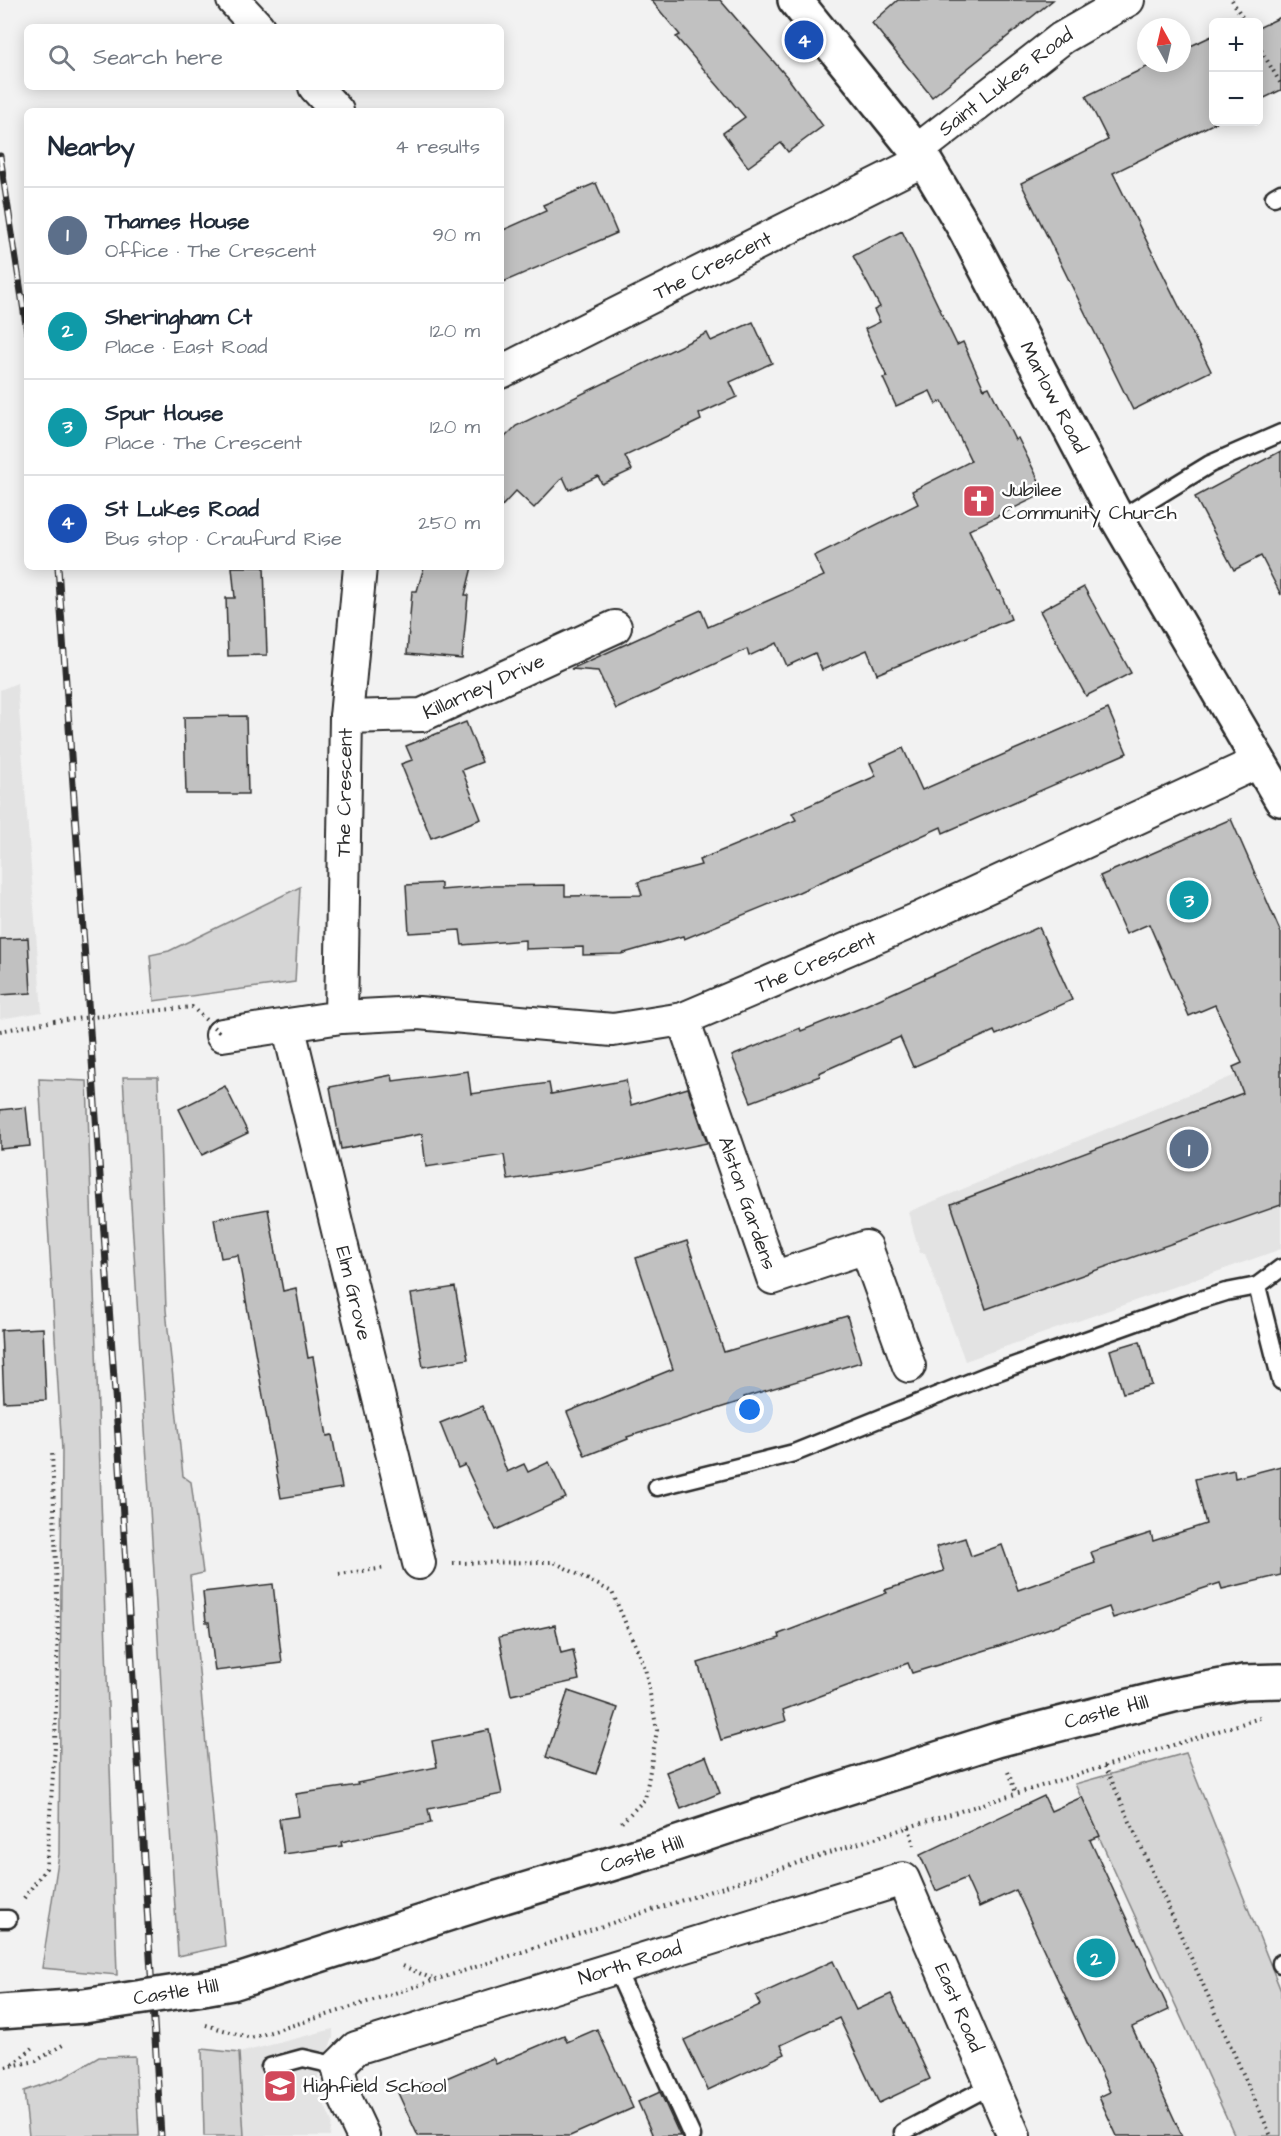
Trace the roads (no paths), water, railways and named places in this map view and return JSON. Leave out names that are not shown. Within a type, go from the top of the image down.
[{"type":"main road","name":"Marlow Road","points":[[795,0],[921,155],[965,230],[1118,520],[1281,799]]},
{"type":"main road","name":"Castle Hill","points":[[0,2012],[84,2006],[232,1983],[657,1850],[997,1740],[1173,1695],[1244,1682],[1281,1681]]},
{"type":"street","points":[[233,0],[255,24]]},
{"type":"street","name":"Saint Lukes Road","points":[[921,155],[1062,38],[1128,0]]},
{"type":"street","points":[[318,90],[334,108]]},
{"type":"street","name":"The Crescent","points":[[504,370],[921,155]]},
{"type":"street","name":"The Crescent","points":[[342,1017],[346,717],[360,570]]},
{"type":"street","name":"Killarney Drive","points":[[346,717],[422,715],[615,627]]},
{"type":"street","name":"The Crescent","points":[[222,1035],[342,1017],[418,1013],[613,1030],[683,1019],[918,920],[1258,762]]},
{"type":"street","name":"Alston Gardens","points":[[683,1019],[773,1278],[866,1247],[909,1366]]},
{"type":"street","name":"Elm Grove","points":[[288,1024],[419,1563]]},
{"type":"street","name":"North Road","points":[[347,2057],[615,1966],[903,1879]]},
{"type":"street","name":"East Road","points":[[903,1879],[1014,2136]]},
{"type":"street","points":[[347,2057],[346,2100],[363,2136]]},
{"type":"lane","points":[[1118,520],[1210,464],[1281,433]]},
{"type":"lane","points":[[657,1487],[794,1453],[999,1371],[1184,1305],[1226,1292],[1257,1286],[1281,1268]]},
{"type":"lane","points":[[1257,1286],[1276,1342],[1281,1381]]},
{"type":"lane","points":[[615,1966],[692,2136]]},
{"type":"lane","points":[[270,2067],[303,2058],[347,2057]]},
{"type":"lane","points":[[903,2132],[992,2085]]},
{"type":"railway","points":[[0,156],[24,312]]},
{"type":"railway","points":[[58,570],[119,1451],[161,2136]]},
{"type":"place","name":"St Lukes Road","points":[[804,40]]},
{"type":"place","name":"Jubilee Community Church","points":[[979,501]]},
{"type":"place","name":"Spur House","points":[[1189,900]]},
{"type":"place","name":"Thames House","points":[[1189,1149]]},
{"type":"place","name":"Sheringham Ct","points":[[1096,1958]]},
{"type":"place","name":"Highfield School","points":[[280,2086]]}]
